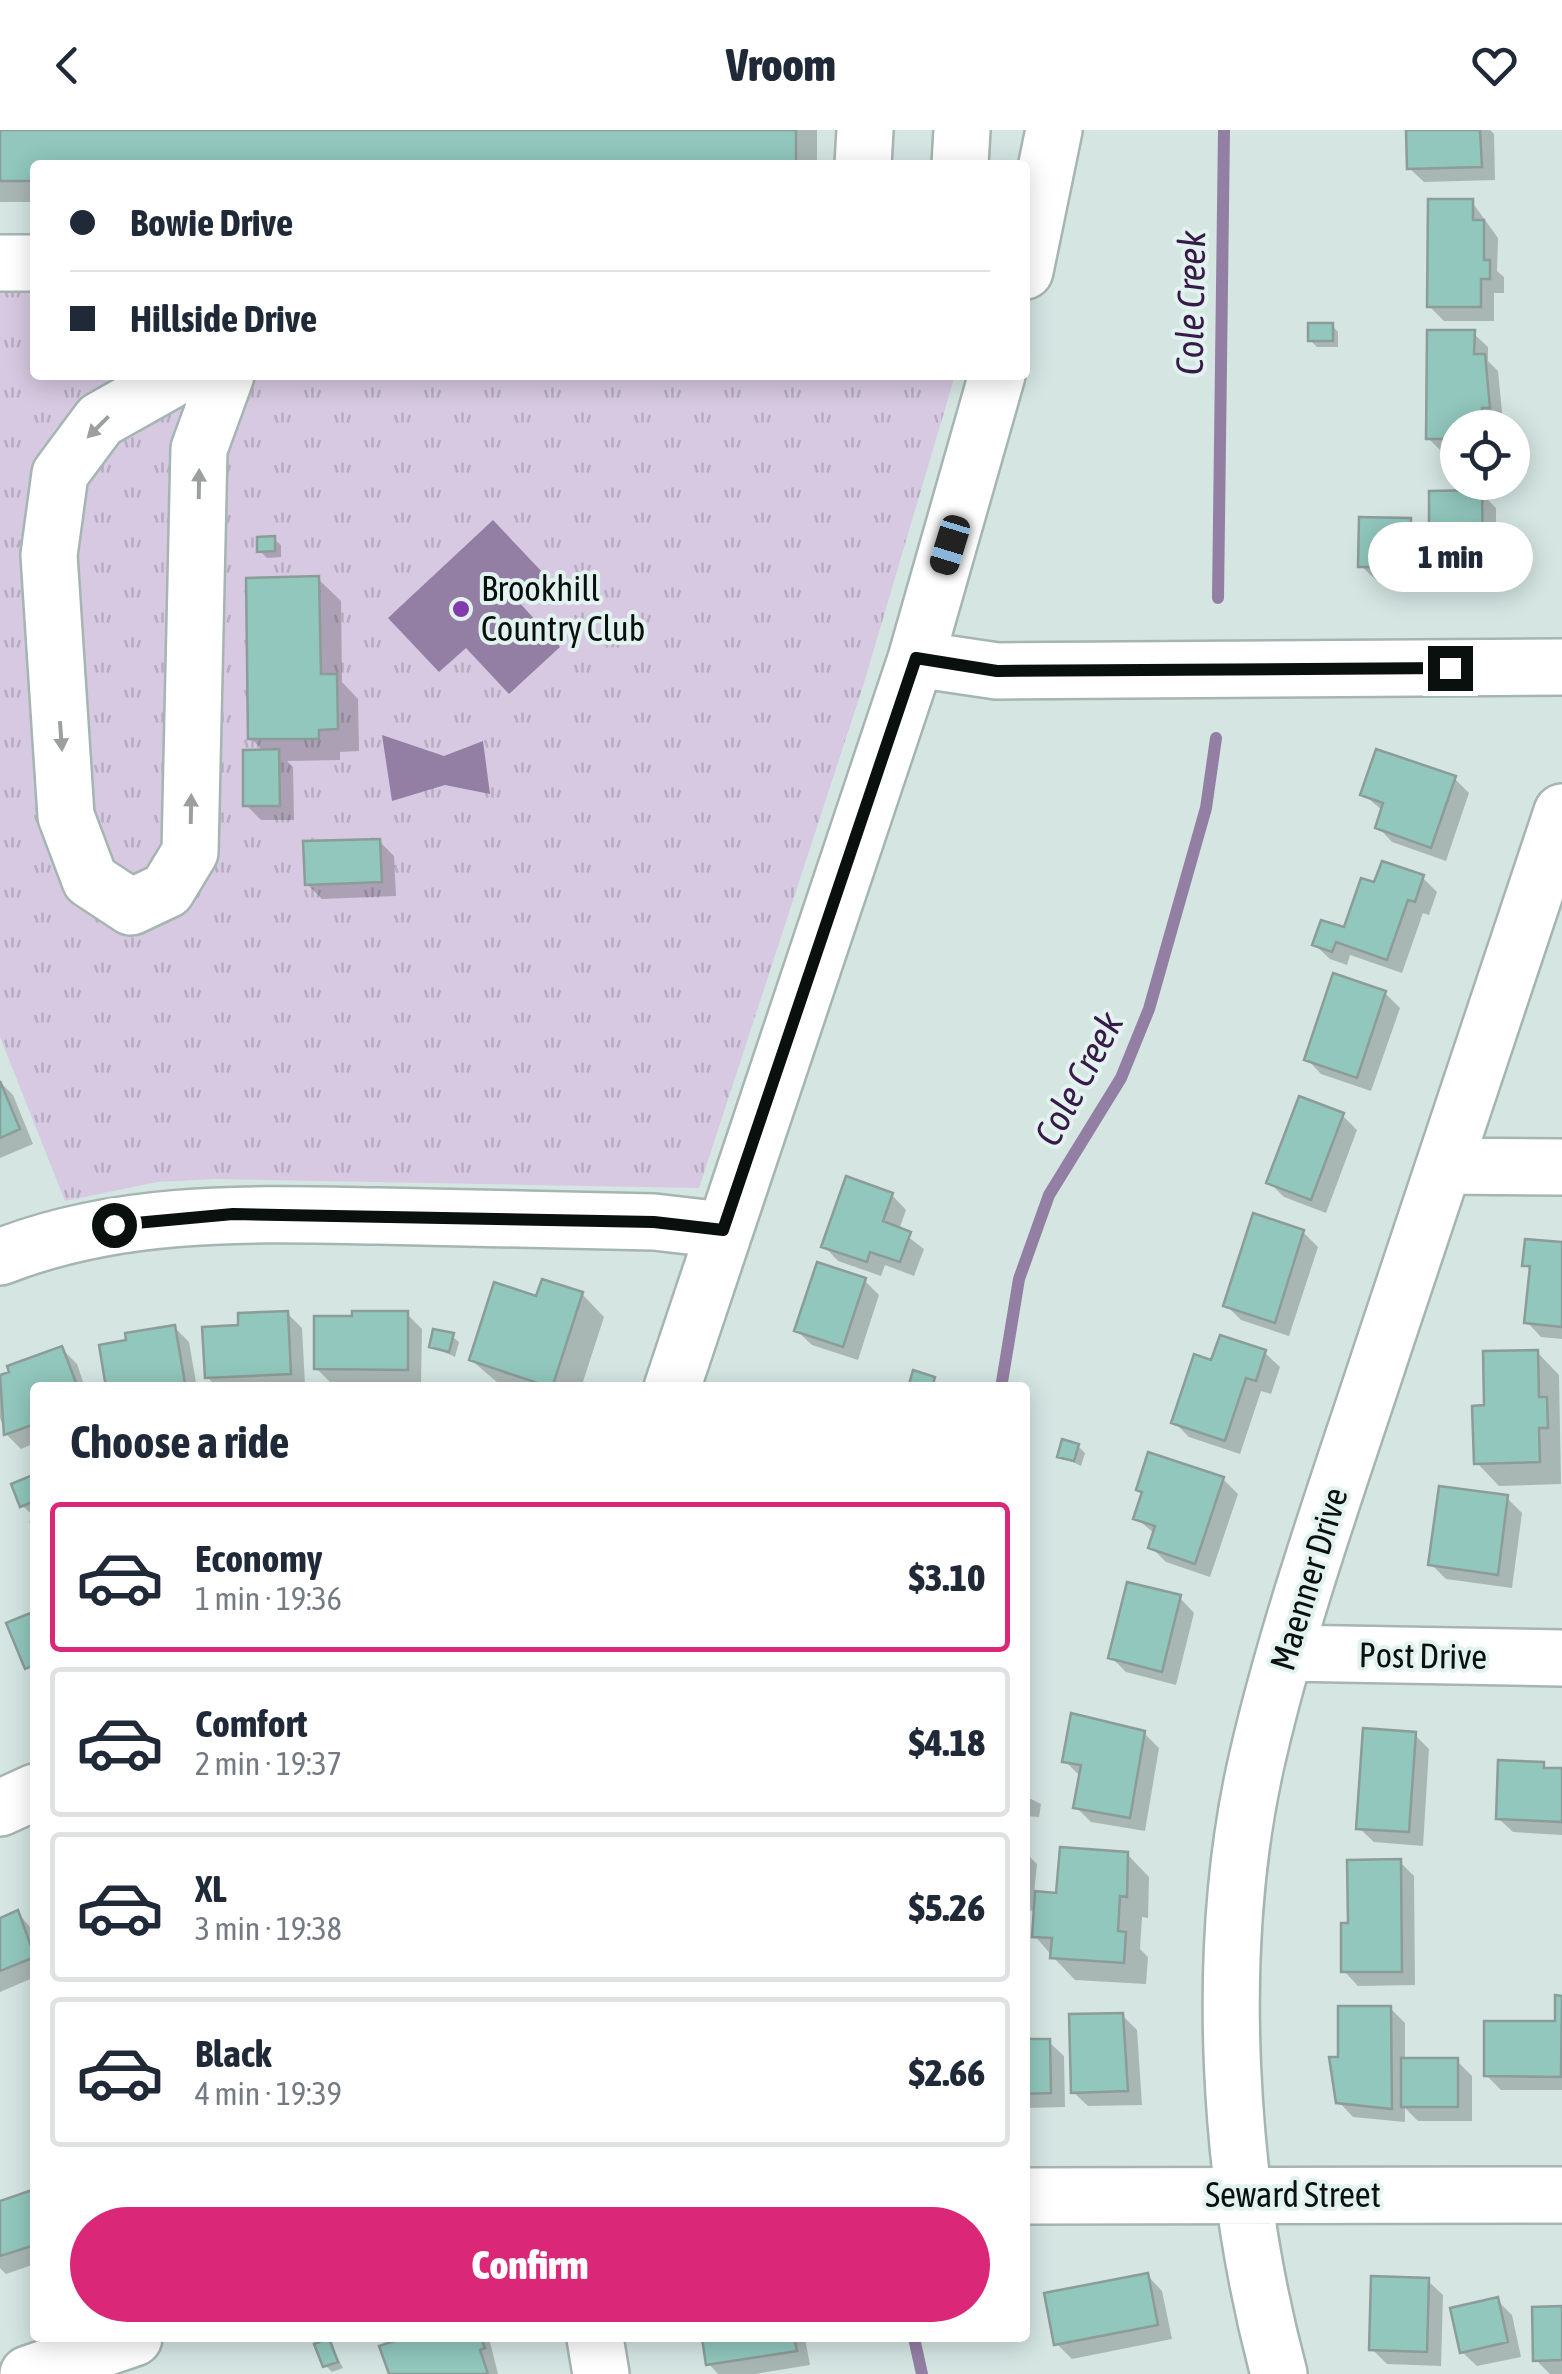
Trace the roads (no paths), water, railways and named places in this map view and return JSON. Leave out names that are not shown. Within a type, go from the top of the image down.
[{"type":"street","points":[[864,160],[865,130]]},
{"type":"street","points":[[960,160],[962,130]]},
{"type":"street","points":[[1030,247],[1054,130]]},
{"type":"street","points":[[0,262],[30,263]]},
{"type":"street","points":[[171,380],[100,420],[60,474],[49,555],[66,816],[90,880],[131,907],[167,890],[190,852],[199,449],[224,380]]},
{"type":"street","points":[[674,1382],[916,658],[996,380]]},
{"type":"street","points":[[916,658],[997,671],[1562,668]]},
{"type":"street","name":"Maenner Drive","points":[[1278,2374],[1250,2242],[1236,2142],[1234,1932],[1257,1758],[1285,1653],[1562,812]]},
{"type":"street","points":[[1444,1166],[1562,1167]]},
{"type":"street","points":[[0,1257],[31,1244],[114,1225],[233,1214],[654,1222],[723,1230]]},
{"type":"street","name":"Post Drive","points":[[1285,1653],[1562,1658]]},
{"type":"street","points":[[0,1808],[30,1794]]},
{"type":"street","name":"Seward Street","points":[[1030,2196],[1562,2195]]},
{"type":"street","points":[[28,2374],[122,2342]]},
{"type":"street","points":[[596,2342],[600,2374]]},
{"type":"waterway","name":"Cole Creek","points":[[1218,598],[1224,130]]},
{"type":"waterway","name":"Cole Creek","points":[[1002,1382],[1019,1279],[1049,1195],[1121,1078],[1149,1009],[1206,808],[1216,738]]},
{"type":"waterway","name":"Cole Creek","points":[[915,2342],[922,2374]]},
{"type":"place","name":"Brookhill Country Club","points":[[461,609]]}]
